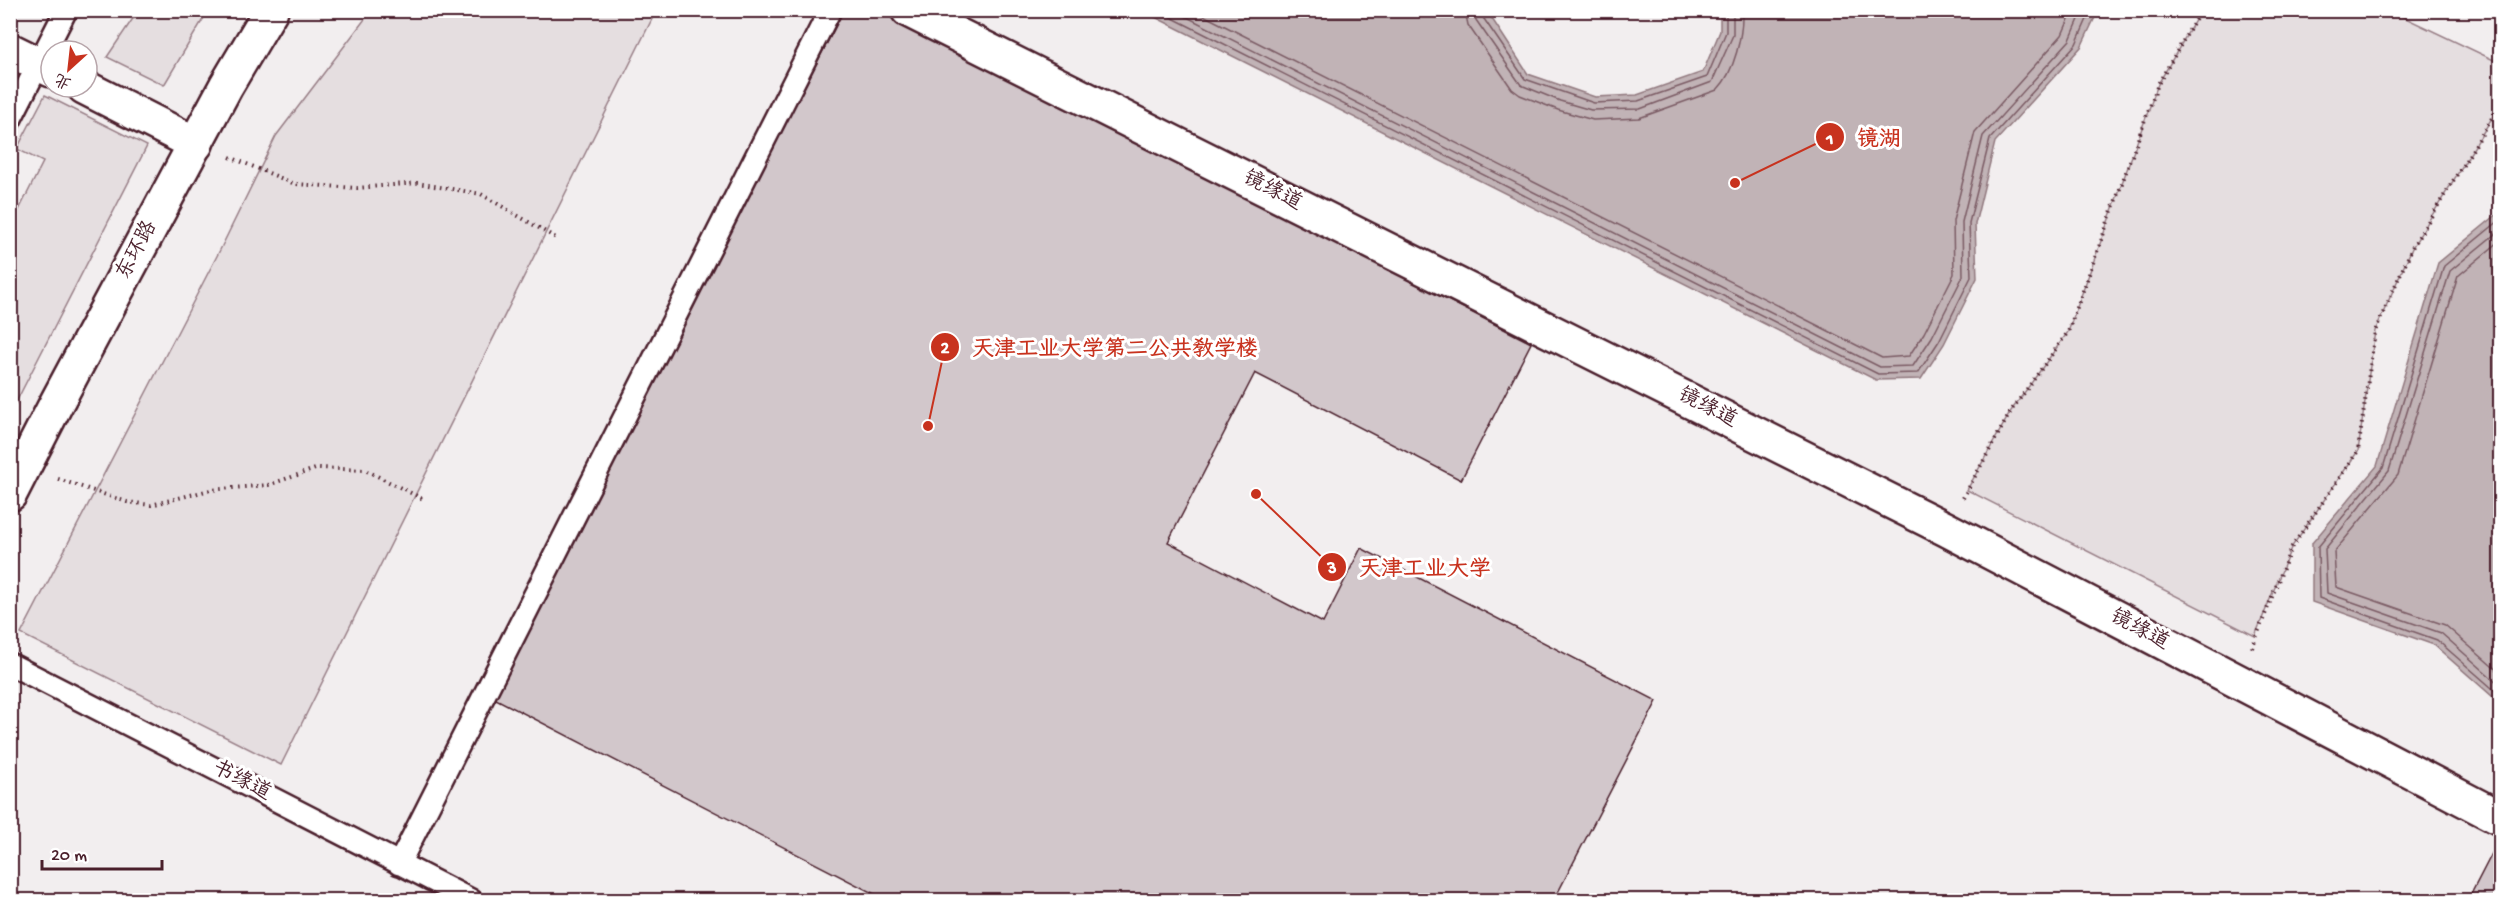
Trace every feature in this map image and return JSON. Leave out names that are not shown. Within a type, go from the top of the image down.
[{"type":"street","name":"东环路","points":[[17,481],[239,63],[271,10]]},
{"type":"street","name":"镜缘道","points":[[908,10],[1946,529],[2500,819]]},
{"type":"street","points":[[99,95],[196,144]]},
{"type":"lane","points":[[10,120],[34,61],[66,10]]},
{"type":"lane","points":[[399,864],[830,10]]},
{"type":"lane","name":"书缘道","points":[[10,664],[471,900]]},
{"type":"path","points":[[1946,529],[2011,411],[2068,332],[2158,84],[2200,10]]},
{"type":"path","points":[[2243,686],[2255,636],[2291,548],[2358,451],[2375,331],[2413,246],[2500,105]]},
{"type":"path","points":[[196,144],[295,184],[357,188],[417,183],[482,194],[556,238]]},
{"type":"path","points":[[17,481],[151,505],[210,490],[268,485],[318,468],[365,470],[425,500]]},
{"type":"shaded area","points":[[2201,10],[2391,11],[2500,63],[2500,105],[2413,246],[2375,331],[2358,451],[2291,548],[2255,636],[1967,490],[2011,411],[2068,332],[2158,84]]},
{"type":"shaded area","points":[[11,11],[2500,11],[2500,900],[11,900]]},
{"type":"shaded area","points":[[138,11],[208,11],[164,85],[107,57]]},
{"type":"shaded area","points":[[371,11],[656,11],[281,765],[21,634],[220,250],[276,136]]},
{"type":"shaded area","points":[[43,99],[53,99],[147,146],[11,412],[11,226],[43,162],[17,149]]},
{"type":"water","points":[[1143,11],[1487,11],[1528,74],[1595,97],[1637,95],[1703,72],[1720,31],[1720,11],[2098,11],[2081,47],[1995,142],[1975,224],[1977,278],[1944,344],[1921,379],[1876,380]]},
{"type":"water","points":[[2500,212],[2500,703],[2434,645],[2312,602],[2312,543],[2377,466],[2438,263]]},
{"type":"building","points":[[844,10],[886,10],[1531,343],[1461,480],[1255,373],[1168,542],[1323,623],[1361,548],[1657,701],[1554,900],[886,900],[490,696]]},
{"type":"building","points":[[2500,838],[2500,900],[2468,900]]},
{"type":"place","name":"镜湖","points":[[1735,183]]},
{"type":"place","name":"天津工业大学第二公共教学楼","points":[[928,426]]},
{"type":"place","name":"天津工业大学","points":[[1256,494]]}]
